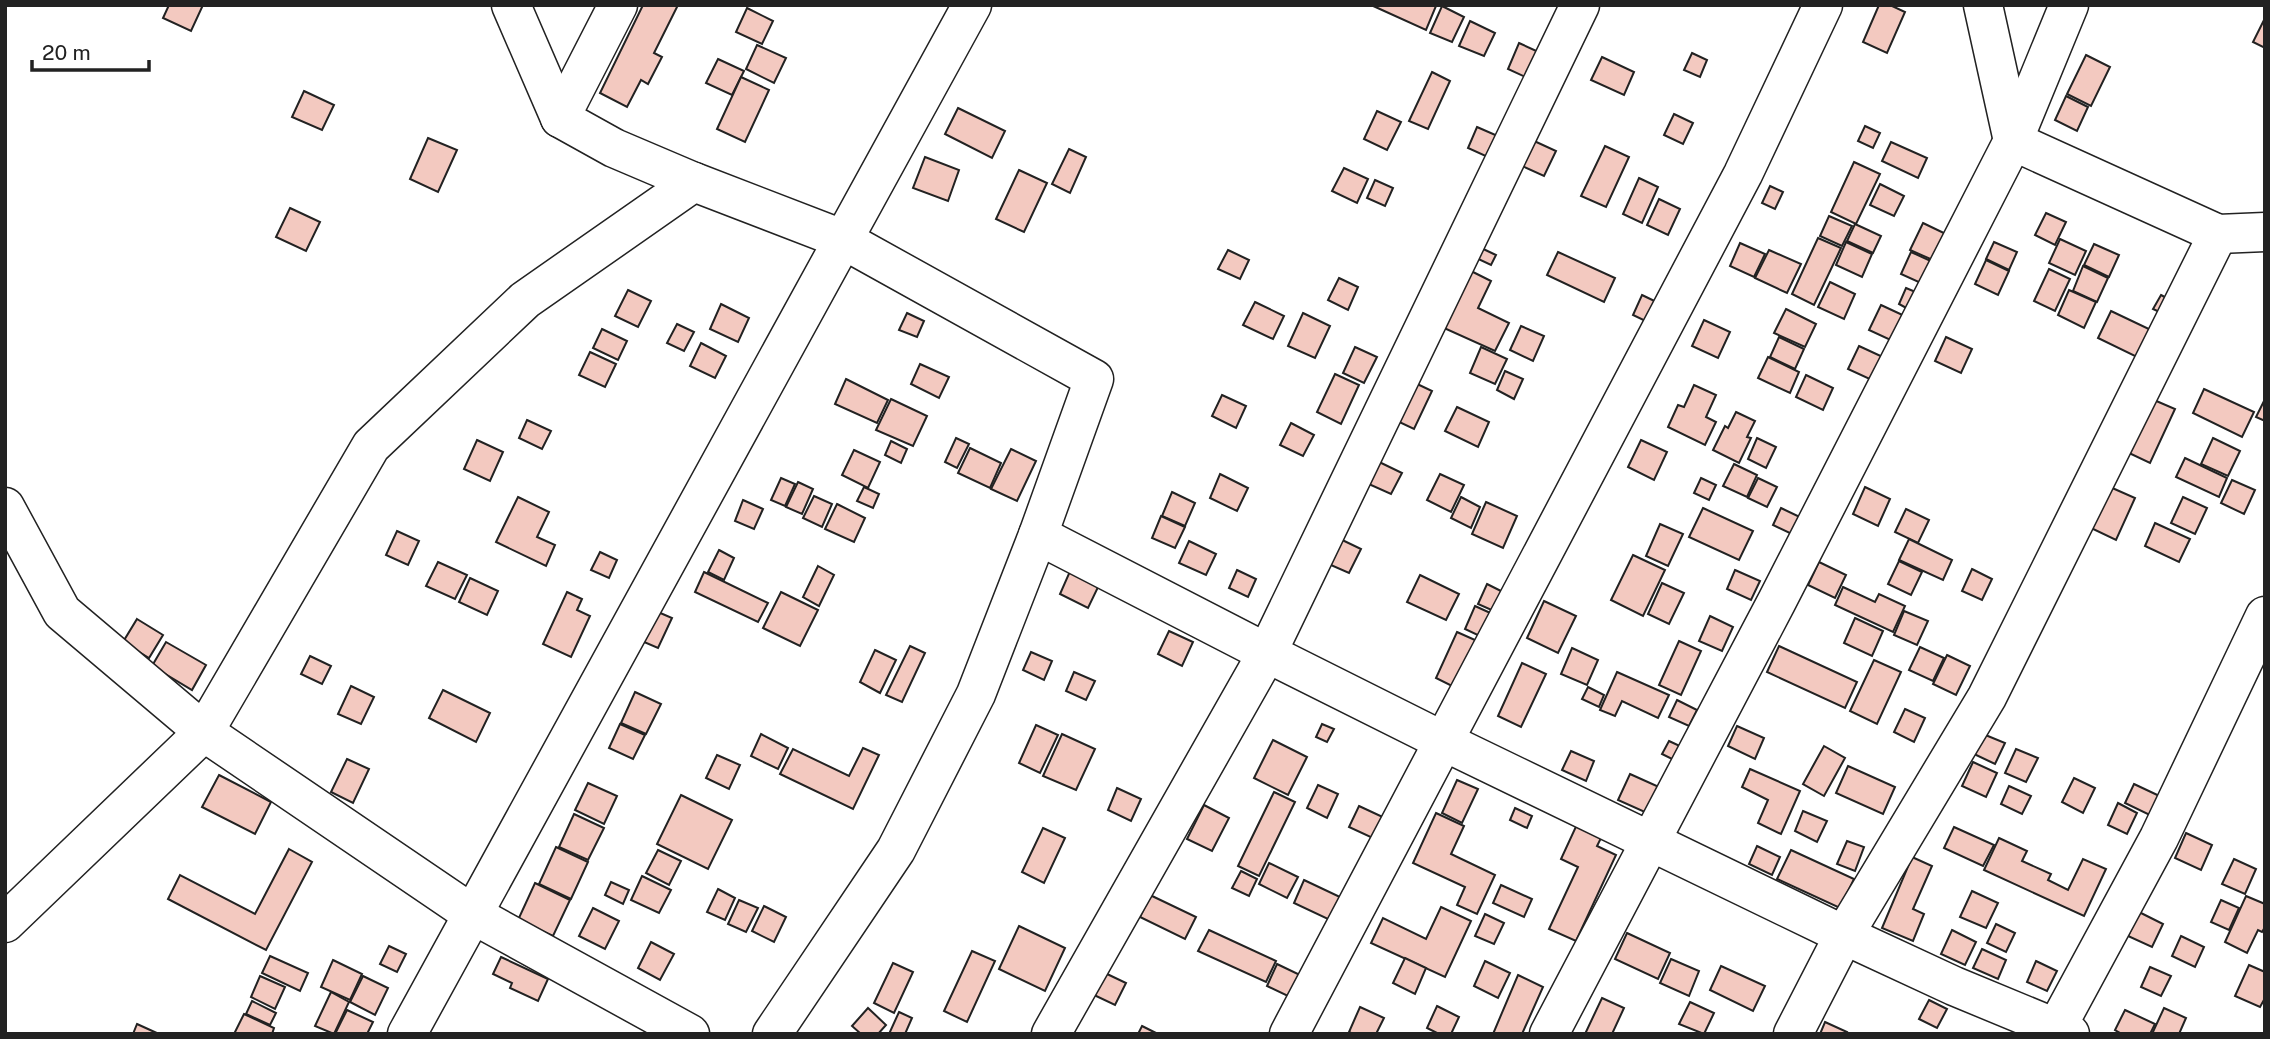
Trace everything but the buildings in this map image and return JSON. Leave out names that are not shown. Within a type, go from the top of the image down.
[{"type":"street","points":[[512,5],[560,118],[614,148],[842,239],[1094,379],[1038,535],[976,694],[896,850],[772,1034]]},
{"type":"street","points":[[560,118],[618,5]]},
{"type":"street","points":[[407,1034],[972,5]]},
{"type":"street","points":[[1051,1034],[1267,653],[1580,5]]},
{"type":"street","points":[[1289,1034],[1743,174],[1823,5]]},
{"type":"street","points":[[1983,5],[2013,141]]},
{"type":"street","points":[[1549,1034],[1777,601],[2013,141],[2069,5]]},
{"type":"street","points":[[2013,141],[2218,234],[2265,232]]},
{"type":"street","points":[[5,923],[204,732],[370,446],[524,300],[694,182]]},
{"type":"street","points":[[1793,1034],[1844,935],[1987,697],[2218,234]]},
{"type":"street","points":[[5,507],[62,612],[204,732],[472,914],[690,1034]]},
{"type":"street","points":[[1038,535],[1443,741],[1844,935],[2059,1032],[2159,838],[2265,616]]}]
